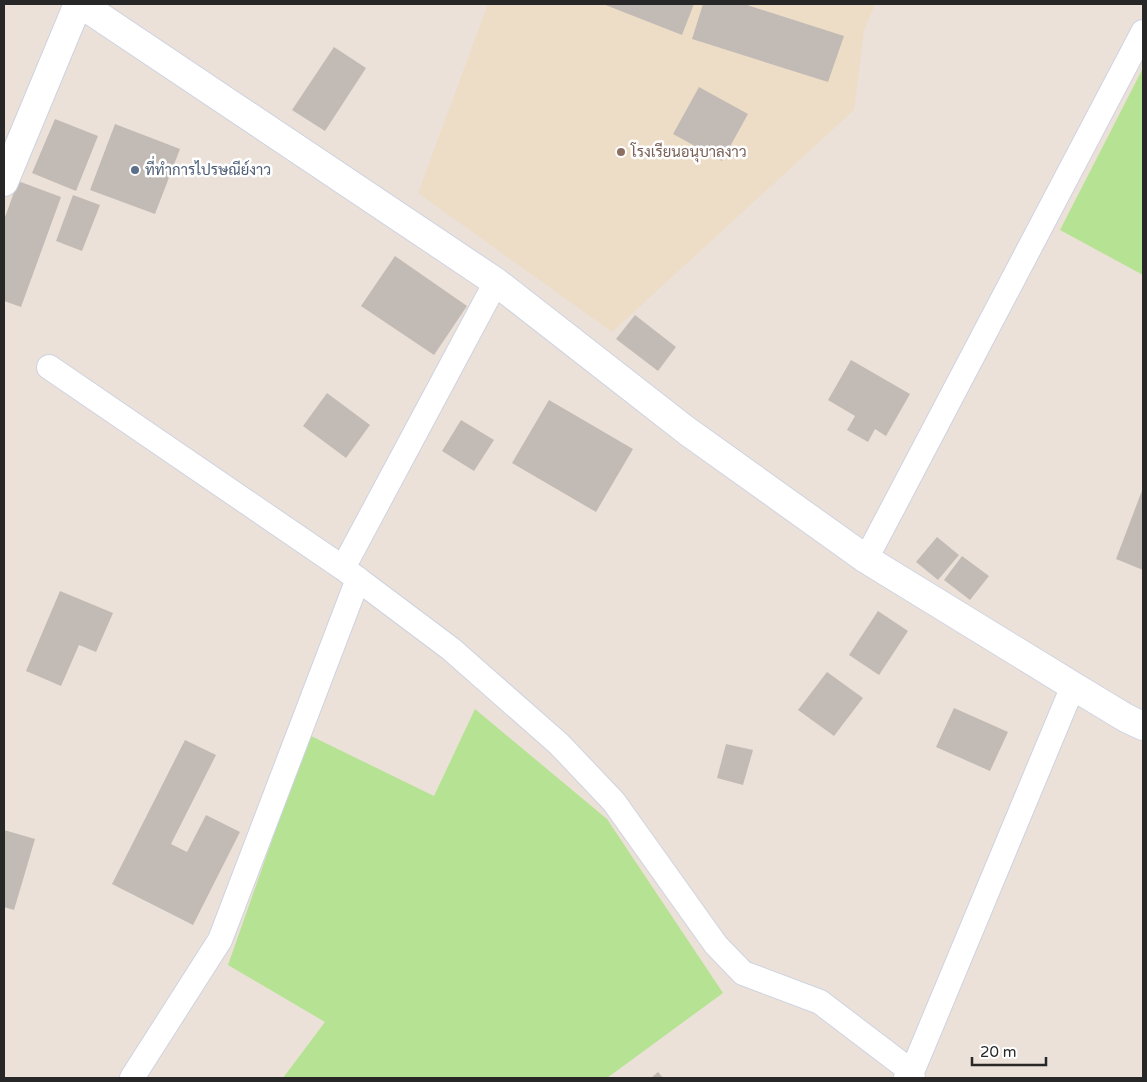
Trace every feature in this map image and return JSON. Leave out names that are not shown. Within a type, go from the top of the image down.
[{"type":"street","points":[[4,182],[79,4],[496,282],[687,430],[866,558],[1073,686],[1143,726]]},
{"type":"street","points":[[866,558],[1143,32]]},
{"type":"street","points":[[132,1078],[220,940],[351,573],[496,282]]},
{"type":"street","points":[[49,367],[351,573],[452,649],[560,744],[614,802],[716,945],[743,973],[820,1002],[910,1076],[1073,686]]},
{"type":"shaded area","name":"โรงเรียนอนุบาลงาว","points":[[488,4],[875,4],[864,31],[854,110],[612,332],[418,193]]},
{"type":"green space","points":[[1143,68],[1143,275],[1060,230]]},
{"type":"green space","points":[[475,709],[607,819],[723,993],[607,1078],[283,1078],[325,1022],[228,965],[309,735],[434,796]]},
{"type":"building","points":[[603,4],[694,4],[682,35]]},
{"type":"building","points":[[703,4],[744,4],[844,36],[828,82],[692,39]]},
{"type":"building","points":[[334,47],[366,68],[325,131],[292,110]]},
{"type":"building","points":[[699,87],[748,114],[722,161],[673,134]]},
{"type":"building","points":[[55,119],[98,136],[76,191],[32,173]]},
{"type":"building","name":"ที่ทำการไปรษณีย์งาว","points":[[115,124],[180,149],[155,214],[90,190]]},
{"type":"building","points":[[18,181],[61,197],[21,307],[4,301],[4,220]]},
{"type":"building","points":[[73,195],[100,205],[82,251],[56,241]]},
{"type":"building","points":[[395,256],[467,306],[434,355],[361,306]]},
{"type":"building","points":[[635,315],[676,347],[658,371],[616,339]]},
{"type":"building","points":[[851,360],[910,394],[886,436],[875,429],[868,442],[847,430],[855,416],[828,400]]},
{"type":"building","points":[[327,393],[370,425],[346,458],[303,426]]},
{"type":"building","points":[[549,400],[633,449],[596,512],[512,463]]},
{"type":"building","points":[[461,420],[494,440],[474,471],[442,451]]},
{"type":"building","points":[[1143,488],[1143,570],[1116,559]]},
{"type":"building","points":[[937,537],[959,555],[938,580],[916,562]]},
{"type":"building","points":[[962,556],[989,576],[970,600],[944,580]]},
{"type":"building","points":[[60,591],[113,613],[96,652],[79,645],[61,686],[26,671]]},
{"type":"building","points":[[878,611],[908,631],[879,675],[849,655]]},
{"type":"building","points":[[827,672],[863,698],[834,736],[798,710]]},
{"type":"building","points":[[954,708],[1008,732],[990,771],[936,747]]},
{"type":"building","points":[[185,740],[216,755],[171,844],[187,852],[206,815],[240,832],[193,925],[112,884]]},
{"type":"building","points":[[726,744],[753,750],[743,785],[717,778]]},
{"type":"building","points":[[4,830],[35,839],[14,910],[4,907]]},
{"type":"building","points":[[658,1072],[663,1078],[651,1078]]},
{"type":"place","name":"โรงเรียนอนุบาลงาว","points":[[621,152]]},
{"type":"place","name":"ที่ทำการไปรษณีย์งาว","points":[[135,170]]}]
